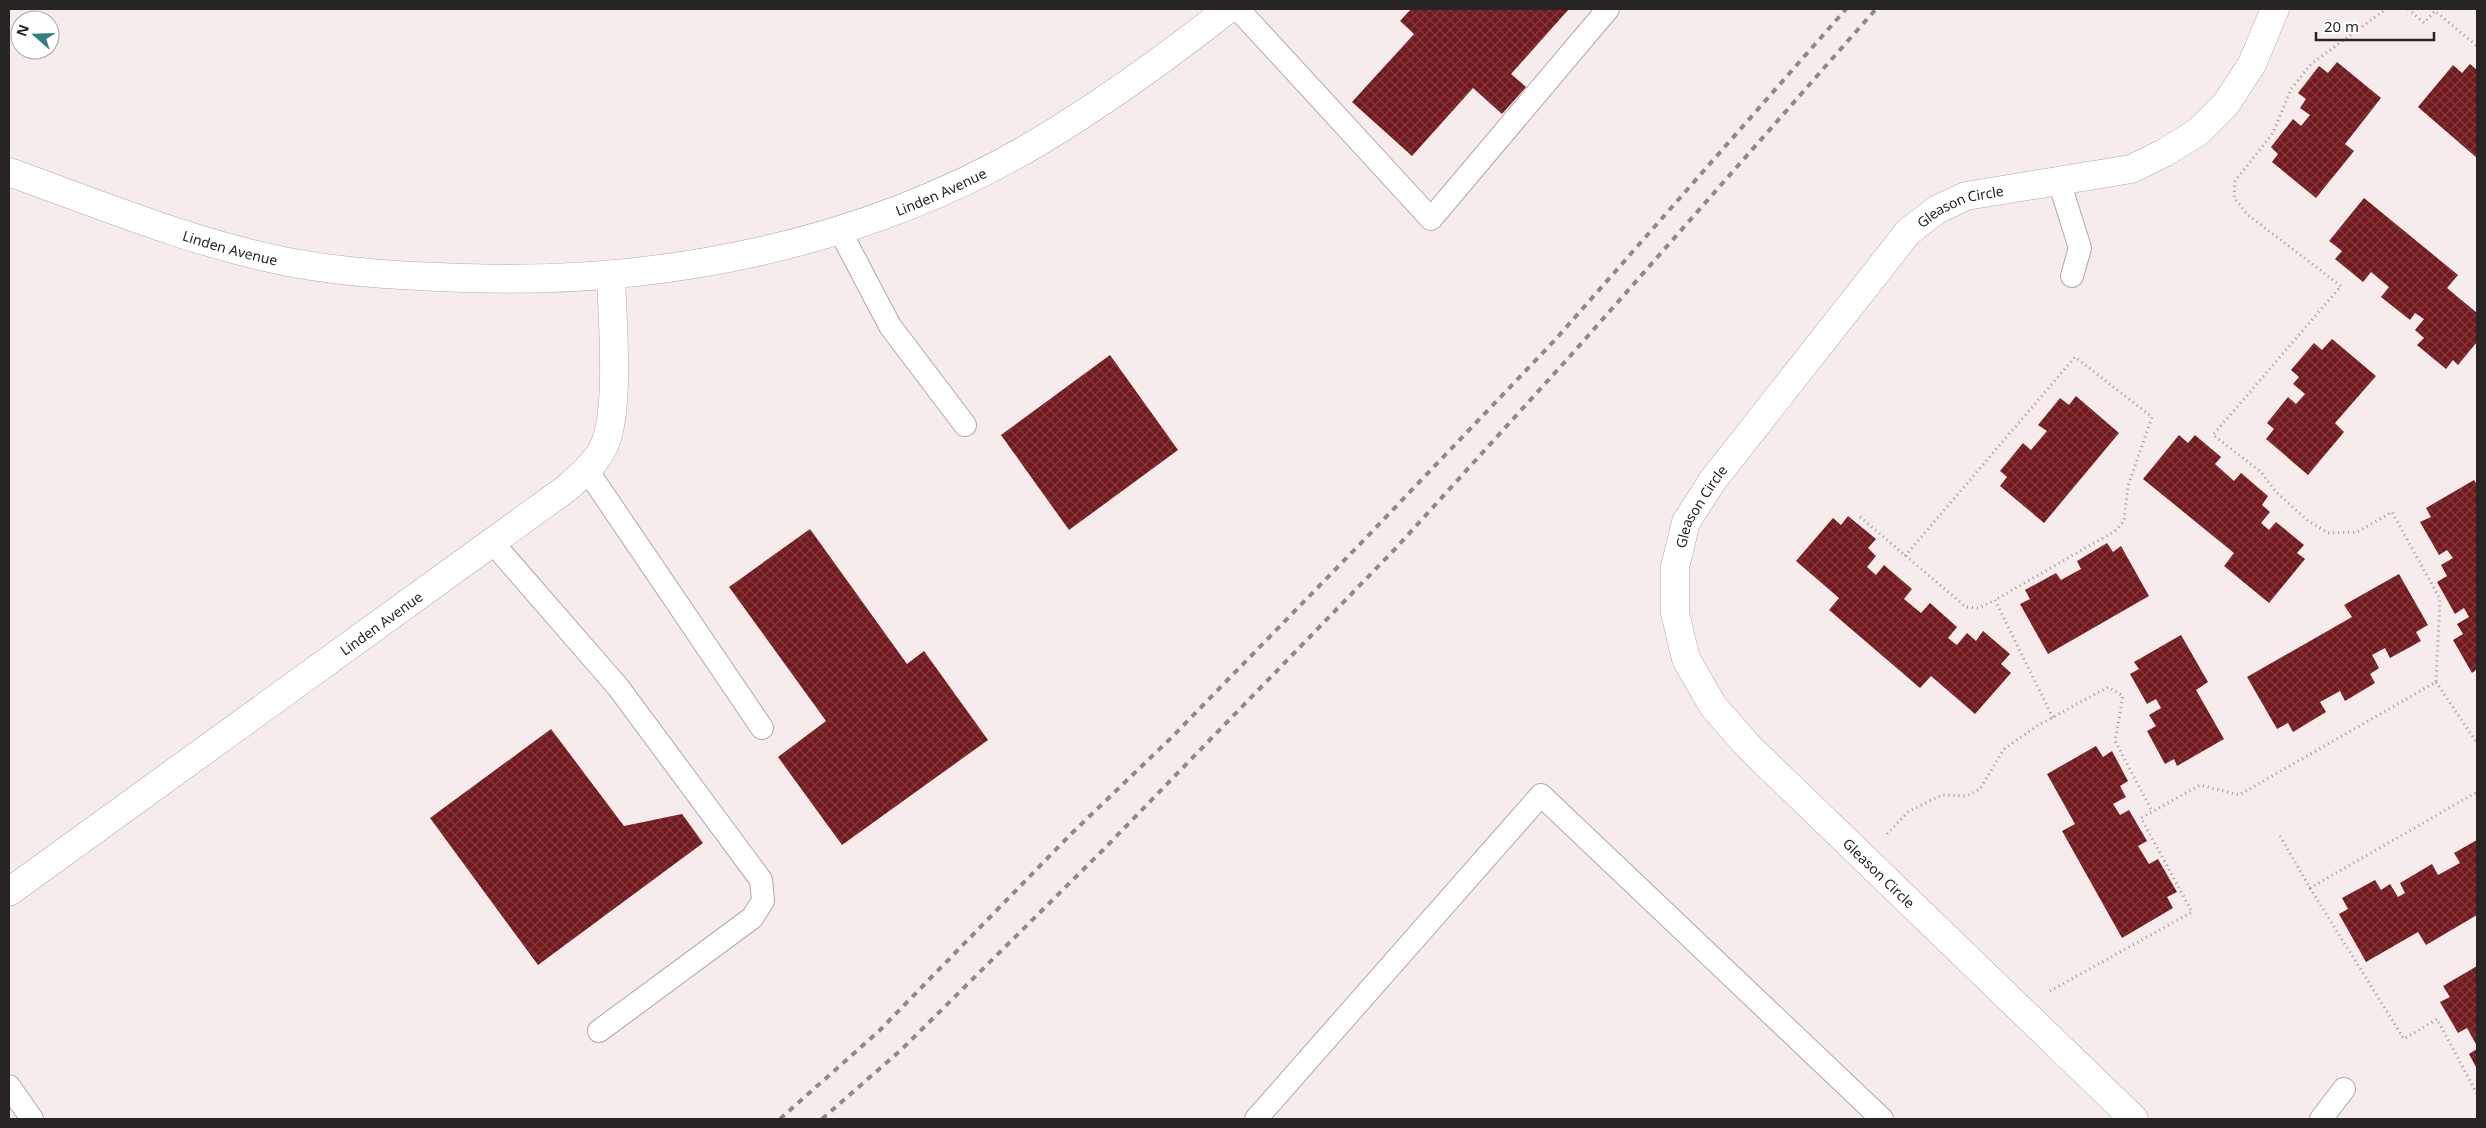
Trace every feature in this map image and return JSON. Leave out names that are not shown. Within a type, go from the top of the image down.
[{"type":"street","name":"Linden Avenue","points":[[9,172],[218,245],[289,262],[357,272],[424,276],[555,279],[666,270],[798,242],[883,216],[949,187],[1034,144],[1113,93],[1228,9]]},
{"type":"street","name":"Gleason Circle","points":[[2134,1119],[1748,746],[1713,706],[1686,659],[1675,613],[1674,567],[1686,522],[1713,480],[1909,231],[1938,209],[1966,196],[2131,169],[2164,153],[2198,132],[2226,104],[2252,64],[2275,9]]},
{"type":"street","name":"Linden Avenue","points":[[9,892],[567,488],[587,470],[603,448],[611,416],[614,393],[611,275]]},
{"type":"lane","points":[[1238,9],[1431,219],[1608,9]]},
{"type":"lane","points":[[2060,181],[2080,248],[2072,276]]},
{"type":"lane","points":[[839,229],[890,326],[965,425]]},
{"type":"lane","points":[[587,470],[762,728]]},
{"type":"lane","points":[[492,542],[618,688],[761,880],[764,901],[752,918],[599,1031]]},
{"type":"lane","points":[[1256,1119],[1541,795],[1882,1119]]},
{"type":"lane","points":[[9,1086],[32,1119]]},
{"type":"lane","points":[[2321,1119],[2344,1089]]},
{"type":"path","points":[[2386,9],[2311,64],[2291,89],[2273,133],[2235,181],[2234,198],[2248,216],[2341,286],[2214,435],[2261,472],[2276,492],[2307,520],[2328,533],[2357,532],[2392,512],[2440,598],[2436,682],[2477,743]]},
{"type":"path","points":[[2408,9],[2424,23],[2435,11],[2477,46]]},
{"type":"path","points":[[1860,517],[1905,556],[1966,607],[1979,608],[2115,531],[2124,521],[2128,486],[2152,417],[2075,357],[1905,556]]},
{"type":"path","points":[[1995,600],[2053,718]]},
{"type":"path","points":[[2019,1008],[2192,912],[2141,818],[2200,785],[2239,795],[2436,682]]},
{"type":"path","points":[[1864,858],[1909,811],[1942,795],[1966,796],[1980,789],[2004,749],[2053,718],[2108,687],[2123,696],[2115,741],[2152,812]]},
{"type":"path","points":[[2310,888],[2477,792]]},
{"type":"path","points":[[2280,836],[2310,888],[2404,1039],[2437,1019],[2477,1094]]},
{"type":"building","points":[[1411,9],[1569,9],[1511,74],[1526,87],[1502,114],[1473,88],[1412,156],[1352,102],[1414,34],[1400,21]]},
{"type":"building","points":[[2337,62],[2381,98],[2345,144],[2354,151],[2316,198],[2272,162],[2278,154],[2271,147],[2293,119],[2301,126],[2310,115],[2300,108],[2306,99],[2298,93],[2319,66],[2328,73]]},
{"type":"building","points":[[2470,64],[2477,70],[2477,158],[2418,107],[2453,65],[2462,73]]},
{"type":"building","points":[[2364,198],[2458,275],[2447,288],[2477,313],[2477,342],[2458,365],[2453,360],[2446,369],[2417,345],[2424,338],[2415,330],[2424,319],[2415,313],[2410,320],[2381,297],[2389,287],[2371,272],[2363,282],[2335,259],[2342,251],[2329,241]]},
{"type":"building","points":[[2332,339],[2376,376],[2335,423],[2344,432],[2308,475],[2266,439],[2274,429],[2267,423],[2288,397],[2296,404],[2305,394],[2293,384],[2299,377],[2291,370],[2314,343],[2322,350]]},
{"type":"building","points":[[1110,355],[1178,450],[1069,530],[1001,435]]},
{"type":"building","points":[[2076,396],[2119,433],[2044,523],[2000,486],[2007,477],[2000,471],[2023,443],[2031,450],[2047,431],[2038,425],[2060,398],[2069,405]]},
{"type":"building","points":[[2179,435],[2188,443],[2195,435],[2221,457],[2215,464],[2234,481],[2241,473],[2268,496],[2262,505],[2270,512],[2261,523],[2269,530],[2276,522],[2304,545],[2297,553],[2305,559],[2269,603],[2224,566],[2234,553],[2143,479]]},
{"type":"building","points":[[2474,480],[2477,485],[2477,669],[2472,673],[2453,640],[2463,634],[2457,624],[2469,617],[2464,608],[2455,614],[2437,582],[2447,576],[2441,565],[2453,558],[2447,550],[2439,555],[2420,522],[2431,517],[2426,508]]},
{"type":"building","points":[[1848,516],[1876,539],[1868,548],[1876,556],[1867,567],[1876,575],[1884,565],[1912,589],[1904,599],[1921,613],[1930,603],[1957,627],[1948,638],[1957,645],[1967,633],[1976,641],[1983,631],[2010,654],[2001,664],[2011,673],[1975,714],[1931,676],[1920,688],[1829,610],[1839,598],[1796,561],[1833,518],[1841,525]]},
{"type":"building","points":[[810,529],[907,664],[924,651],[988,740],[842,845],[778,757],[826,721],[729,587]]},
{"type":"building","points":[[2107,543],[2113,552],[2121,546],[2149,596],[2048,654],[2020,604],[2030,599],[2025,590],[2056,573],[2061,580],[2081,569],[2077,561]]},
{"type":"building","points":[[2399,574],[2428,625],[2416,632],[2421,641],[2390,658],[2385,648],[2372,655],[2379,668],[2370,674],[2375,683],[2345,701],[2340,691],[2320,702],[2326,712],[2293,732],[2288,723],[2277,729],[2247,677],[2352,617],[2344,605]]},
{"type":"building","points":[[2181,635],[2208,682],[2196,690],[2224,739],[2177,766],[2174,759],[2165,764],[2147,731],[2156,726],[2149,715],[2161,708],[2156,699],[2147,704],[2130,674],[2139,669],[2134,662]]},
{"type":"building","points":[[551,729],[624,826],[682,814],[703,843],[538,965],[430,818]]},
{"type":"building","points":[[2096,746],[2103,757],[2112,751],[2128,781],[2120,786],[2126,797],[2113,804],[2120,815],[2129,810],[2147,841],[2138,846],[2149,864],[2158,859],[2177,892],[2167,897],[2173,908],[2122,938],[2062,831],[2075,824],[2047,774]]},
{"type":"building","points":[[2477,840],[2477,915],[2426,945],[2418,932],[2366,962],[2339,914],[2348,909],[2342,898],[2375,880],[2381,890],[2390,884],[2398,897],[2405,893],[2400,883],[2432,864],[2438,875],[2460,863],[2454,853]]},
{"type":"building","points":[[2477,966],[2477,1046],[2467,1028],[2458,1033],[2440,1002],[2450,997],[2443,986]]},
{"type":"building","points":[[2477,1049],[2477,1069],[2469,1054]]},
{"type":"railway","points":[[780,1119],[879,1031],[1071,834],[1171,738],[1364,540],[1555,340],[1846,9]]},
{"type":"railway","points":[[822,1119],[901,1050],[1103,850],[1396,548],[1572,354],[1876,9]]}]
